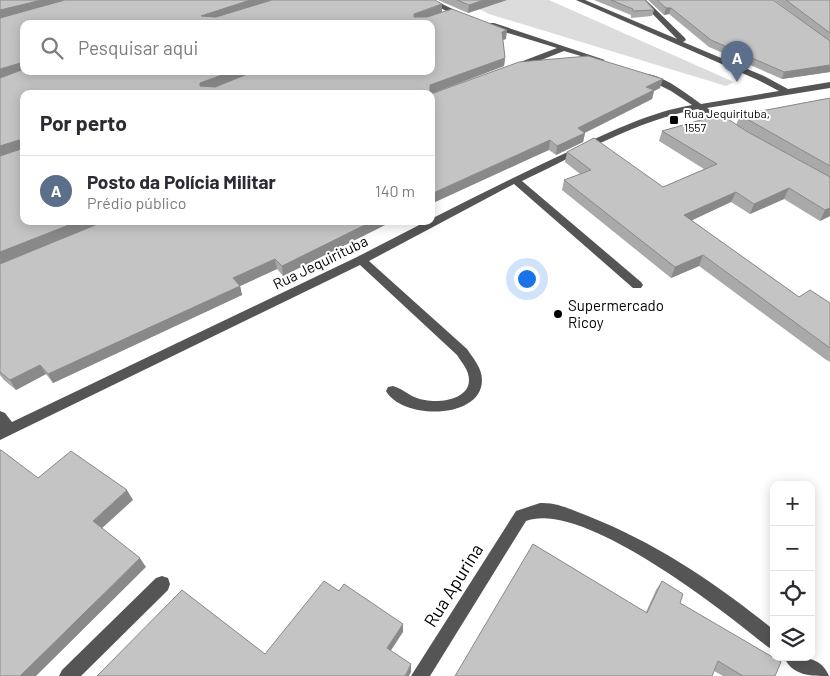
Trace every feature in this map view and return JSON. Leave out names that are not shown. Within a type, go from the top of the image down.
[{"type":"street","points":[[428,0],[452,13],[470,19]]},
{"type":"street","points":[[579,0],[687,45],[761,78],[787,92]]},
{"type":"street","points":[[642,0],[687,45]]},
{"type":"street","points":[[444,15],[452,13]]},
{"type":"street","points":[[480,22],[608,63]]},
{"type":"street","points":[[510,70],[562,49]]},
{"type":"street","points":[[636,71],[674,89],[734,130]]},
{"type":"street","name":"Rua Jequirituba","points":[[435,222],[515,180],[613,134],[664,114],[700,106],[830,85]]},
{"type":"street","points":[[515,180],[637,285]]},
{"type":"street","name":"Rua Jequirituba","points":[[5,432],[361,260],[428,225]]},
{"type":"street","points":[[361,260],[462,352],[471,362],[476,373],[476,385],[471,396],[460,403],[428,405],[410,402],[393,391]]},
{"type":"street","points":[[0,417],[5,432]]},
{"type":"street","name":"Rua Apurina","points":[[420,676],[521,516],[545,510],[560,512],[614,533],[691,578],[739,611],[770,638]]},
{"type":"street","points":[[68,676],[162,584]]},
{"type":"street","points":[[797,666],[820,676]]},
{"type":"shaded area","points":[[461,0],[549,0],[734,82],[726,86],[489,14]]},
{"type":"building","points":[[0,0],[42,0],[0,10]]},
{"type":"building","points":[[65,0],[250,0],[201,16],[216,17],[272,0],[435,0],[442,4],[414,14],[414,17],[427,17],[452,9],[507,30],[502,32],[505,58],[430,85],[430,90],[20,90],[20,141],[0,146],[0,78],[20,70],[20,75],[222,75],[200,83],[200,86],[215,87],[245,75],[435,75],[435,20],[20,20],[20,63],[0,69],[0,18]]},
{"type":"building","points":[[457,0],[484,0],[469,5]]},
{"type":"building","points":[[611,0],[645,0],[654,10],[633,11],[633,9]]},
{"type":"building","points":[[657,0],[773,0],[830,41],[830,65],[784,72],[711,40],[671,8],[666,8]]},
{"type":"building","points":[[786,0],[830,0],[830,33]]},
{"type":"building","points":[[588,56],[663,79],[646,87],[654,90],[578,128],[585,133],[557,146],[550,140],[435,192],[435,93],[519,62]]},
{"type":"building","points":[[830,98],[830,166],[740,115]]},
{"type":"building","points":[[715,116],[725,117],[746,131],[830,177],[830,208],[825,210],[789,188],[754,204],[736,192],[684,215],[799,297],[810,290],[830,303],[830,348],[703,255],[675,267],[564,180],[591,170],[567,152],[594,138],[663,187],[717,164],[662,131]]},
{"type":"building","points":[[20,149],[20,225],[69,225],[0,252],[0,156]]},
{"type":"building","points":[[95,225],[365,225],[282,266],[275,259],[233,278],[240,286],[48,374],[40,365],[10,380],[0,372],[0,264]]},
{"type":"building","points":[[0,450],[38,478],[71,451],[127,490],[93,521],[140,558],[20,676],[0,676]]},
{"type":"building","points":[[533,544],[647,613],[662,581],[683,594],[680,603],[770,656],[770,661],[781,662],[775,676],[743,676],[718,661],[712,676],[455,676]]},
{"type":"building","points":[[324,581],[339,591],[344,584],[403,624],[387,648],[411,664],[405,676],[97,676],[182,590],[265,654]]},
{"type":"place","name":"Posto da Polícia Militar","points":[[737,82]]},
{"type":"place","name":"Rua Jequirituba, 1557","points":[[674,120]]},
{"type":"place","name":"Supermercado Ricoy","points":[[558,314]]}]
